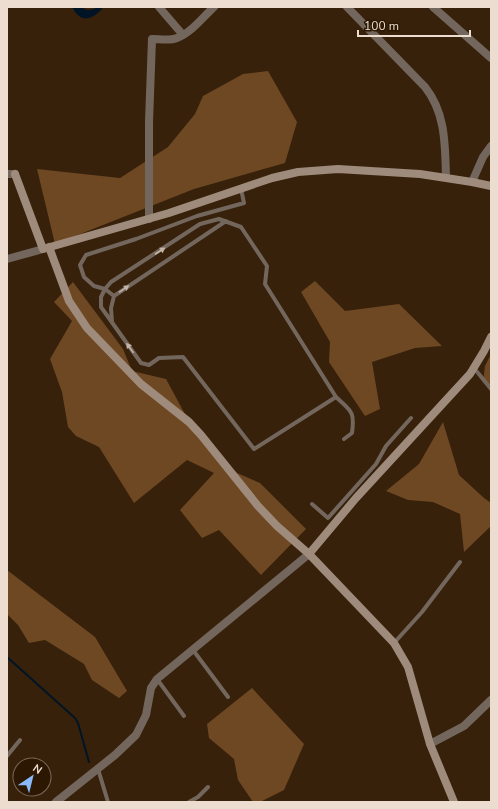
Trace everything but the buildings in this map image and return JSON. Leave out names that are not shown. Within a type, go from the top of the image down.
[{"type":"street","points":[[159,7],[183,35]]},
{"type":"street","points":[[150,219],[149,122],[152,39],[169,40],[183,35],[214,7]]},
{"type":"street","points":[[347,7],[425,87],[435,101],[442,120],[446,177]]},
{"type":"street","points":[[434,7],[491,58]]},
{"type":"street","points":[[472,182],[483,157],[491,146]]},
{"type":"street","points":[[7,259],[150,219],[272,178],[298,172],[322,169],[407,173],[446,177],[491,186]]},
{"type":"street","points":[[11,174],[73,310],[87,328],[141,384],[188,422],[201,435],[258,506],[277,526],[309,554],[394,643],[408,667],[430,744],[454,802]]},
{"type":"street","points":[[56,802],[116,755],[136,735],[146,716],[151,688],[157,680],[309,554],[356,498],[474,368],[491,337]]},
{"type":"street","points":[[430,744],[464,726],[491,700]]},
{"type":"lane","points":[[114,296],[105,289],[94,286],[84,277],[80,265],[86,255],[136,239],[197,216],[244,203],[241,189]]},
{"type":"lane","points":[[336,397],[254,449],[183,357],[159,358],[149,365],[141,363],[101,307],[101,296],[111,282],[200,224],[220,219],[241,227],[267,266],[265,284],[336,397],[350,410],[354,418],[352,433],[344,439]]},
{"type":"lane","points":[[112,322],[111,308],[114,296],[226,221]]},
{"type":"lane","points":[[474,368],[491,389]]},
{"type":"lane","points":[[312,504],[328,518],[376,464],[386,446],[411,418]]},
{"type":"lane","points":[[394,643],[422,612],[460,562]]},
{"type":"lane","points":[[192,650],[228,697]]},
{"type":"lane","points":[[157,680],[184,716]]},
{"type":"lane","points":[[7,756],[20,740]]},
{"type":"lane","points":[[98,769],[108,802]]},
{"type":"lane","points":[[189,802],[198,798],[208,787]]},
{"type":"shaded area","points":[[268,71],[297,122],[285,163],[194,189],[55,244],[37,169],[120,178],[168,147],[195,114],[203,96],[243,74]]},
{"type":"shaded area","points":[[315,281],[345,311],[399,304],[442,346],[415,348],[372,362],[380,409],[365,416],[329,362],[330,342],[301,292]]},
{"type":"shaded area","points":[[73,282],[123,349],[132,371],[166,379],[186,416],[210,450],[237,473],[260,483],[306,529],[261,575],[219,530],[202,538],[180,510],[214,473],[187,460],[134,503],[99,447],[76,436],[68,427],[62,392],[50,359],[72,321],[54,302]]},
{"type":"shaded area","points":[[491,354],[491,390],[483,382],[485,366]]},
{"type":"shaded area","points":[[443,422],[459,475],[491,503],[491,526],[464,552],[460,514],[433,502],[408,500],[386,491],[419,464]]},
{"type":"shaded area","points":[[7,570],[95,637],[127,691],[119,698],[92,680],[84,664],[45,640],[29,643],[18,625],[7,614]]},
{"type":"shaded area","points":[[252,688],[304,744],[284,790],[260,802],[253,802],[238,780],[234,759],[209,738],[207,724]]},
{"type":"water","points":[[72,7],[82,7],[89,10],[102,7],[102,9],[90,18],[82,18]]},
{"type":"waterway","points":[[7,657],[75,718],[78,723],[89,762]]}]
